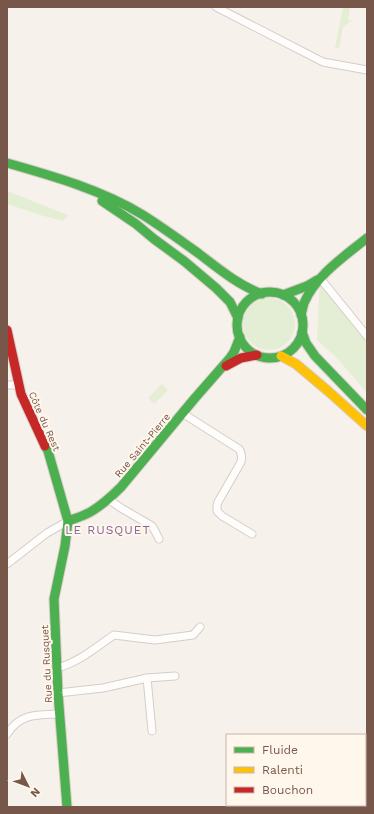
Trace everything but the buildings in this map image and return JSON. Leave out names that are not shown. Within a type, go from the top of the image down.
[{"type":"main road","points":[[7,162],[50,175],[99,193],[141,214],[175,236],[234,280],[249,289],[262,294]]},
{"type":"main road","points":[[74,184],[136,224],[189,266],[223,294],[230,302],[238,318]]},
{"type":"main road","points":[[283,295],[306,286],[320,278],[367,238]]},
{"type":"main road","points":[[301,315],[306,300],[320,278]]},
{"type":"main road","points":[[276,293],[283,295],[294,303],[300,311],[303,323],[301,337],[291,351],[281,356],[269,358],[258,355],[245,346],[240,337],[238,318],[243,307],[251,299],[262,294],[276,293]]},
{"type":"main road","name":"Côte du Rest","points":[[7,330],[21,394],[48,451],[68,521]]},
{"type":"main road","points":[[302,332],[306,343],[315,356],[367,410]]},
{"type":"main road","name":"Rue Saint-Pierre","points":[[68,521],[92,511],[121,487],[195,398],[222,369],[234,352],[240,337]]},
{"type":"main road","name":"Rue Saint-Pierre","points":[[222,369],[235,360],[258,355]]},
{"type":"main road","points":[[281,356],[296,364],[367,426]]},
{"type":"main road","name":"Rue du Rusquet","points":[[67,807],[58,693],[54,599],[65,546],[68,521]]},
{"type":"street","points":[[216,7],[323,62],[367,70]]},
{"type":"street","points":[[320,278],[367,336]]},
{"type":"street","points":[[7,385],[19,385]]},
{"type":"street","points":[[182,414],[239,449],[241,452],[241,462],[218,502],[217,511],[222,516],[252,534]]},
{"type":"street","points":[[108,499],[152,526],[159,539]]},
{"type":"street","points":[[7,564],[47,533],[68,521]]},
{"type":"street","points":[[57,668],[69,665],[114,635],[155,640],[193,635],[200,627]]},
{"type":"street","points":[[58,693],[103,688],[147,678],[175,676]]},
{"type":"street","points":[[147,678],[152,731]]},
{"type":"street","points":[[7,734],[18,721],[28,716],[60,714]]},
{"type":"green space","points":[[343,7],[350,7],[348,20],[351,20],[343,27],[339,48],[335,48]]},
{"type":"green space","points":[[7,191],[68,215],[63,221],[7,204]]},
{"type":"green space","points":[[320,278],[367,336],[367,393],[337,358],[317,340]]},
{"type":"green space","points":[[269,298],[279,300],[287,306],[293,314],[295,324],[293,334],[287,342],[279,348],[269,350],[259,348],[251,342],[245,334],[243,324],[245,314],[251,306],[259,300]]},
{"type":"green space","points":[[162,384],[168,390],[154,404],[148,398]]},
{"type":"traffic: fast","points":[[7,163],[77,184],[127,206],[164,229],[221,271],[262,294]]},
{"type":"traffic: fast","points":[[102,201],[136,224],[216,288],[230,302],[238,318]]},
{"type":"traffic: fast","points":[[301,315],[304,303],[309,293],[323,275],[367,238]]},
{"type":"traffic: fast","points":[[283,295],[307,286],[317,280]]},
{"type":"traffic: fast","points":[[270,292],[282,295],[293,302],[300,313],[303,325],[300,337],[293,348],[282,355],[270,358],[258,355],[247,348],[240,337],[237,325],[240,313],[247,302],[258,295],[270,292]]},
{"type":"traffic: fast","points":[[302,332],[306,343],[315,356],[367,410]]},
{"type":"traffic: fast","points":[[68,521],[96,509],[121,487],[230,358],[240,337]]},
{"type":"traffic: fast","points":[[45,446],[48,451],[68,521],[65,546],[54,599],[58,693],[67,807]]},
{"type":"traffic: slow","points":[[281,356],[296,364],[367,426]]},
{"type":"traffic: jam","points":[[7,330],[21,394],[45,446]]},
{"type":"traffic: jam","points":[[226,366],[241,358],[257,355]]},
{"type":"district","name":"LE RUSQUET","points":[[108,530]]}]
